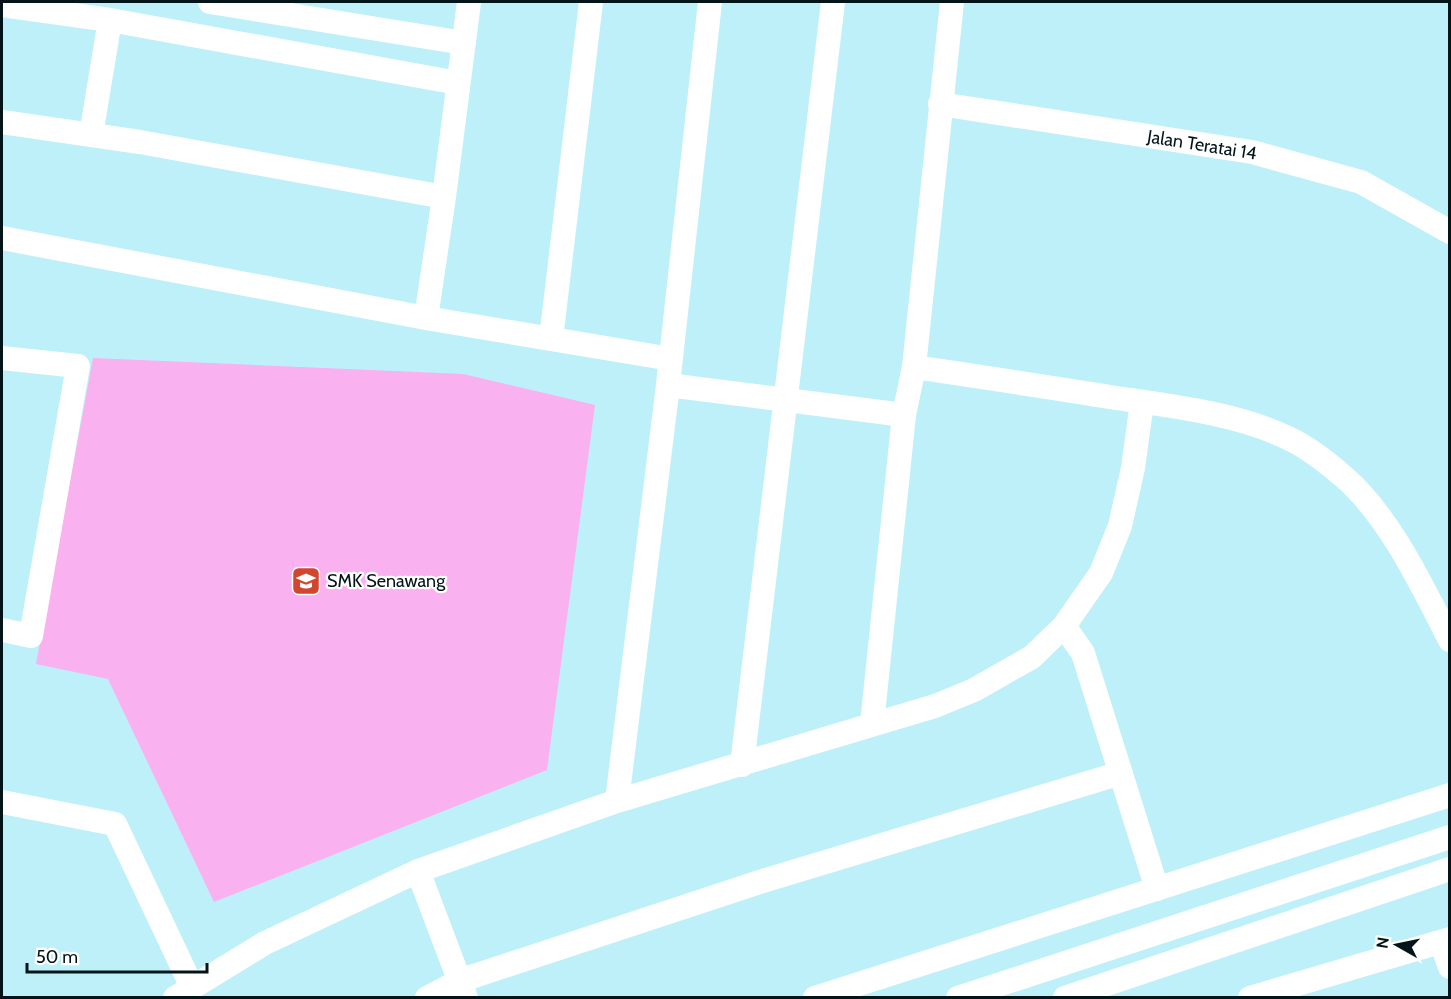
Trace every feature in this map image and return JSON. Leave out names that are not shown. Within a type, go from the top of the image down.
[{"type":"street","points":[[210,2],[464,43]]},
{"type":"street","points":[[426,318],[469,2]]},
{"type":"street","points":[[551,339],[591,2]]},
{"type":"street","points":[[617,801],[668,385],[710,2]]},
{"type":"street","points":[[742,765],[833,2]]},
{"type":"street","points":[[872,724],[904,415],[914,367],[952,2]]},
{"type":"street","points":[[2,5],[110,20],[458,83]]},
{"type":"street","points":[[91,135],[110,20]]},
{"type":"street","name":"Jalan Teratai 14","points":[[940,104],[1252,152],[1361,183],[1449,232]]},
{"type":"street","points":[[2,122],[140,142],[444,197]]},
{"type":"street","points":[[2,238],[426,318],[671,359]]},
{"type":"street","points":[[2,358],[78,366],[31,636],[2,630]]},
{"type":"street","points":[[914,367],[1209,414],[1251,424],[1293,440],[1345,477],[1371,506],[1412,566],[1449,640]]},
{"type":"street","points":[[668,385],[904,415]]},
{"type":"street","points":[[2,802],[115,824],[184,992],[265,943],[418,872],[617,801],[935,706],[999,677],[1032,657],[1064,626],[1101,573],[1119,526],[1133,468],[1142,402]]},
{"type":"street","points":[[1064,626],[1083,653],[1157,889]]},
{"type":"street","points":[[427,998],[463,989],[766,880],[1121,773]]},
{"type":"street","points":[[815,998],[1449,795]]},
{"type":"street","points":[[958,998],[1449,837]]},
{"type":"street","points":[[1065,998],[1449,869]]},
{"type":"street","points":[[418,872],[463,989]]},
{"type":"street","points":[[1250,998],[1445,941],[1449,967]]},
{"type":"shaded area","name":"SMK Senawang","points":[[93,358],[463,374],[595,405],[547,770],[214,902],[108,679],[36,664]]},
{"type":"place","name":"SMK Senawang","points":[[306,581]]}]
